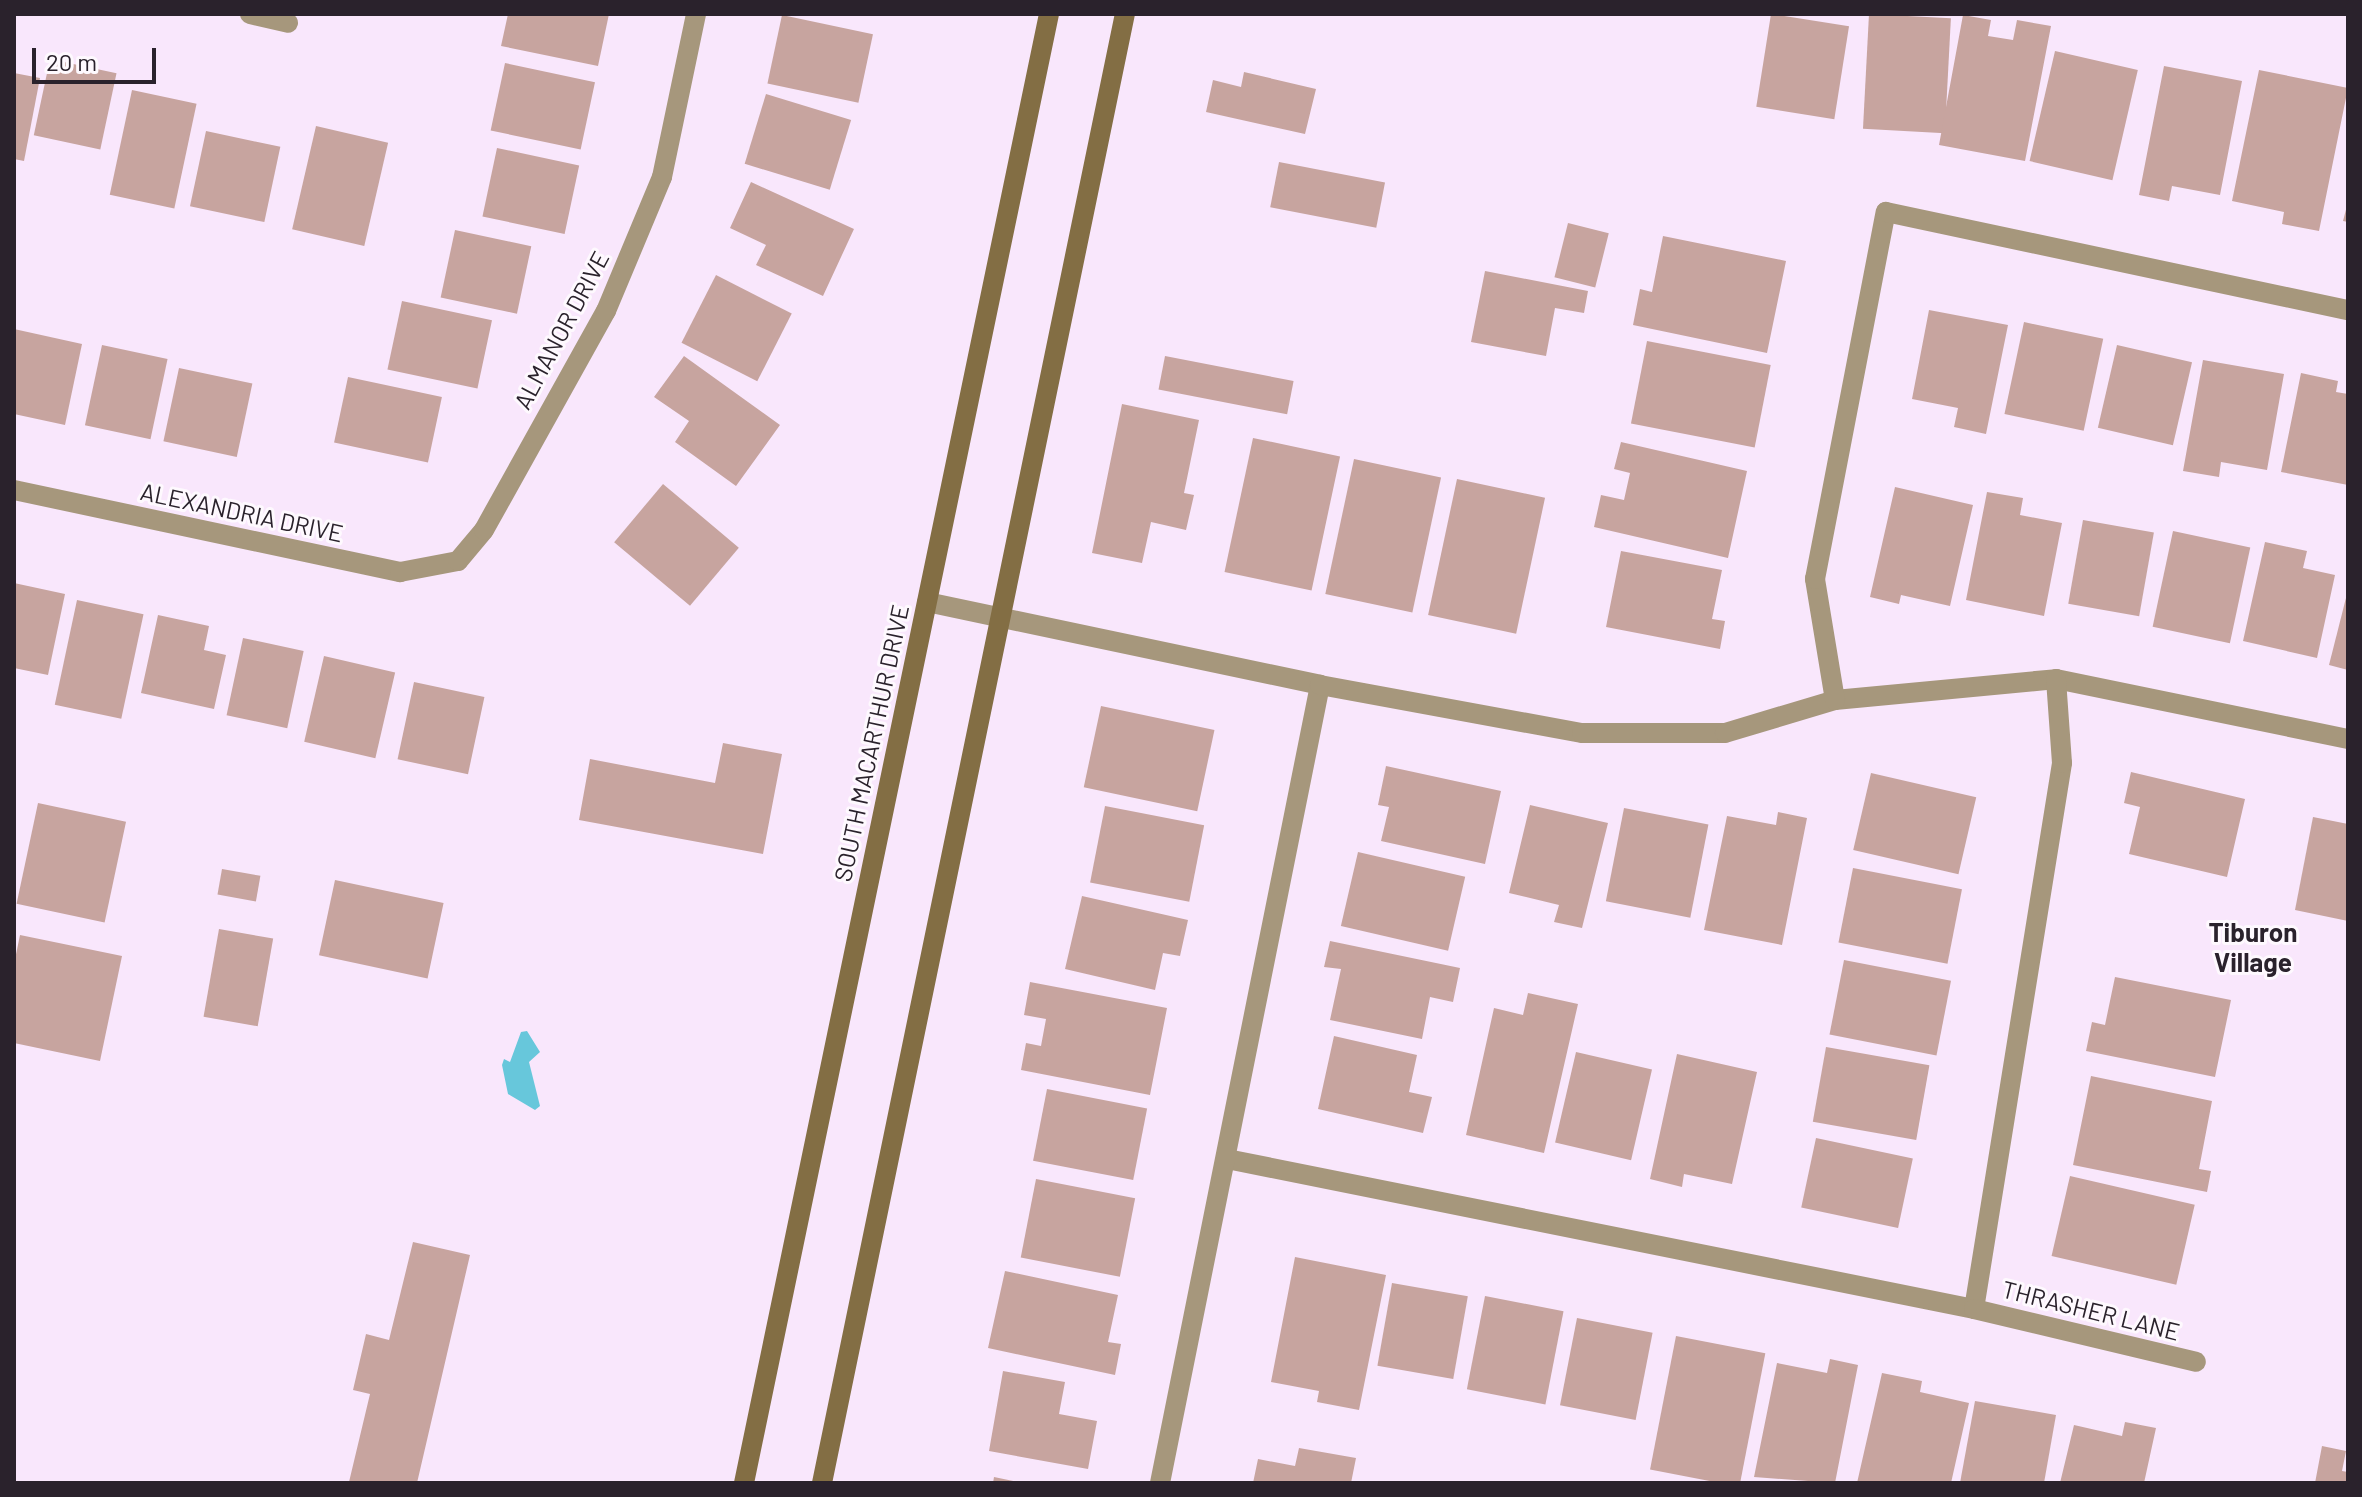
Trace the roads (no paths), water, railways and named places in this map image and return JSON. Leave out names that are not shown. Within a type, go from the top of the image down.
[{"type":"main road","name":"SOUTH MACARTHUR DRIVE","points":[[744,1483],[1049,14]]},
{"type":"main road","points":[[822,1483],[1125,14]]},
{"type":"street","points":[[250,14],[288,23]]},
{"type":"street","name":"ALMANOR DRIVE","points":[[458,561],[484,530],[606,311],[662,177],[696,14]]},
{"type":"street","points":[[1835,700],[1815,579],[1886,212],[2348,310]]},
{"type":"street","name":"ALEXANDRIA DRIVE","points":[[14,490],[400,572],[458,561]]},
{"type":"street","points":[[927,602],[1320,685],[1582,733],[1725,733],[1835,700],[2056,679],[2348,739]]},
{"type":"street","points":[[1974,1309],[2062,763],[2056,679]]},
{"type":"street","points":[[1160,1483],[1320,685]]},
{"type":"street","name":"THRASHER LANE","points":[[1227,1159],[1974,1309],[2196,1362]]},
{"type":"water","points":[[527,1031],[540,1052],[529,1062],[540,1106],[535,1110],[508,1094],[502,1065],[504,1059],[510,1062],[521,1032]]},
{"type":"district","name":"Tiburon Village","points":[[2253,947]]}]
